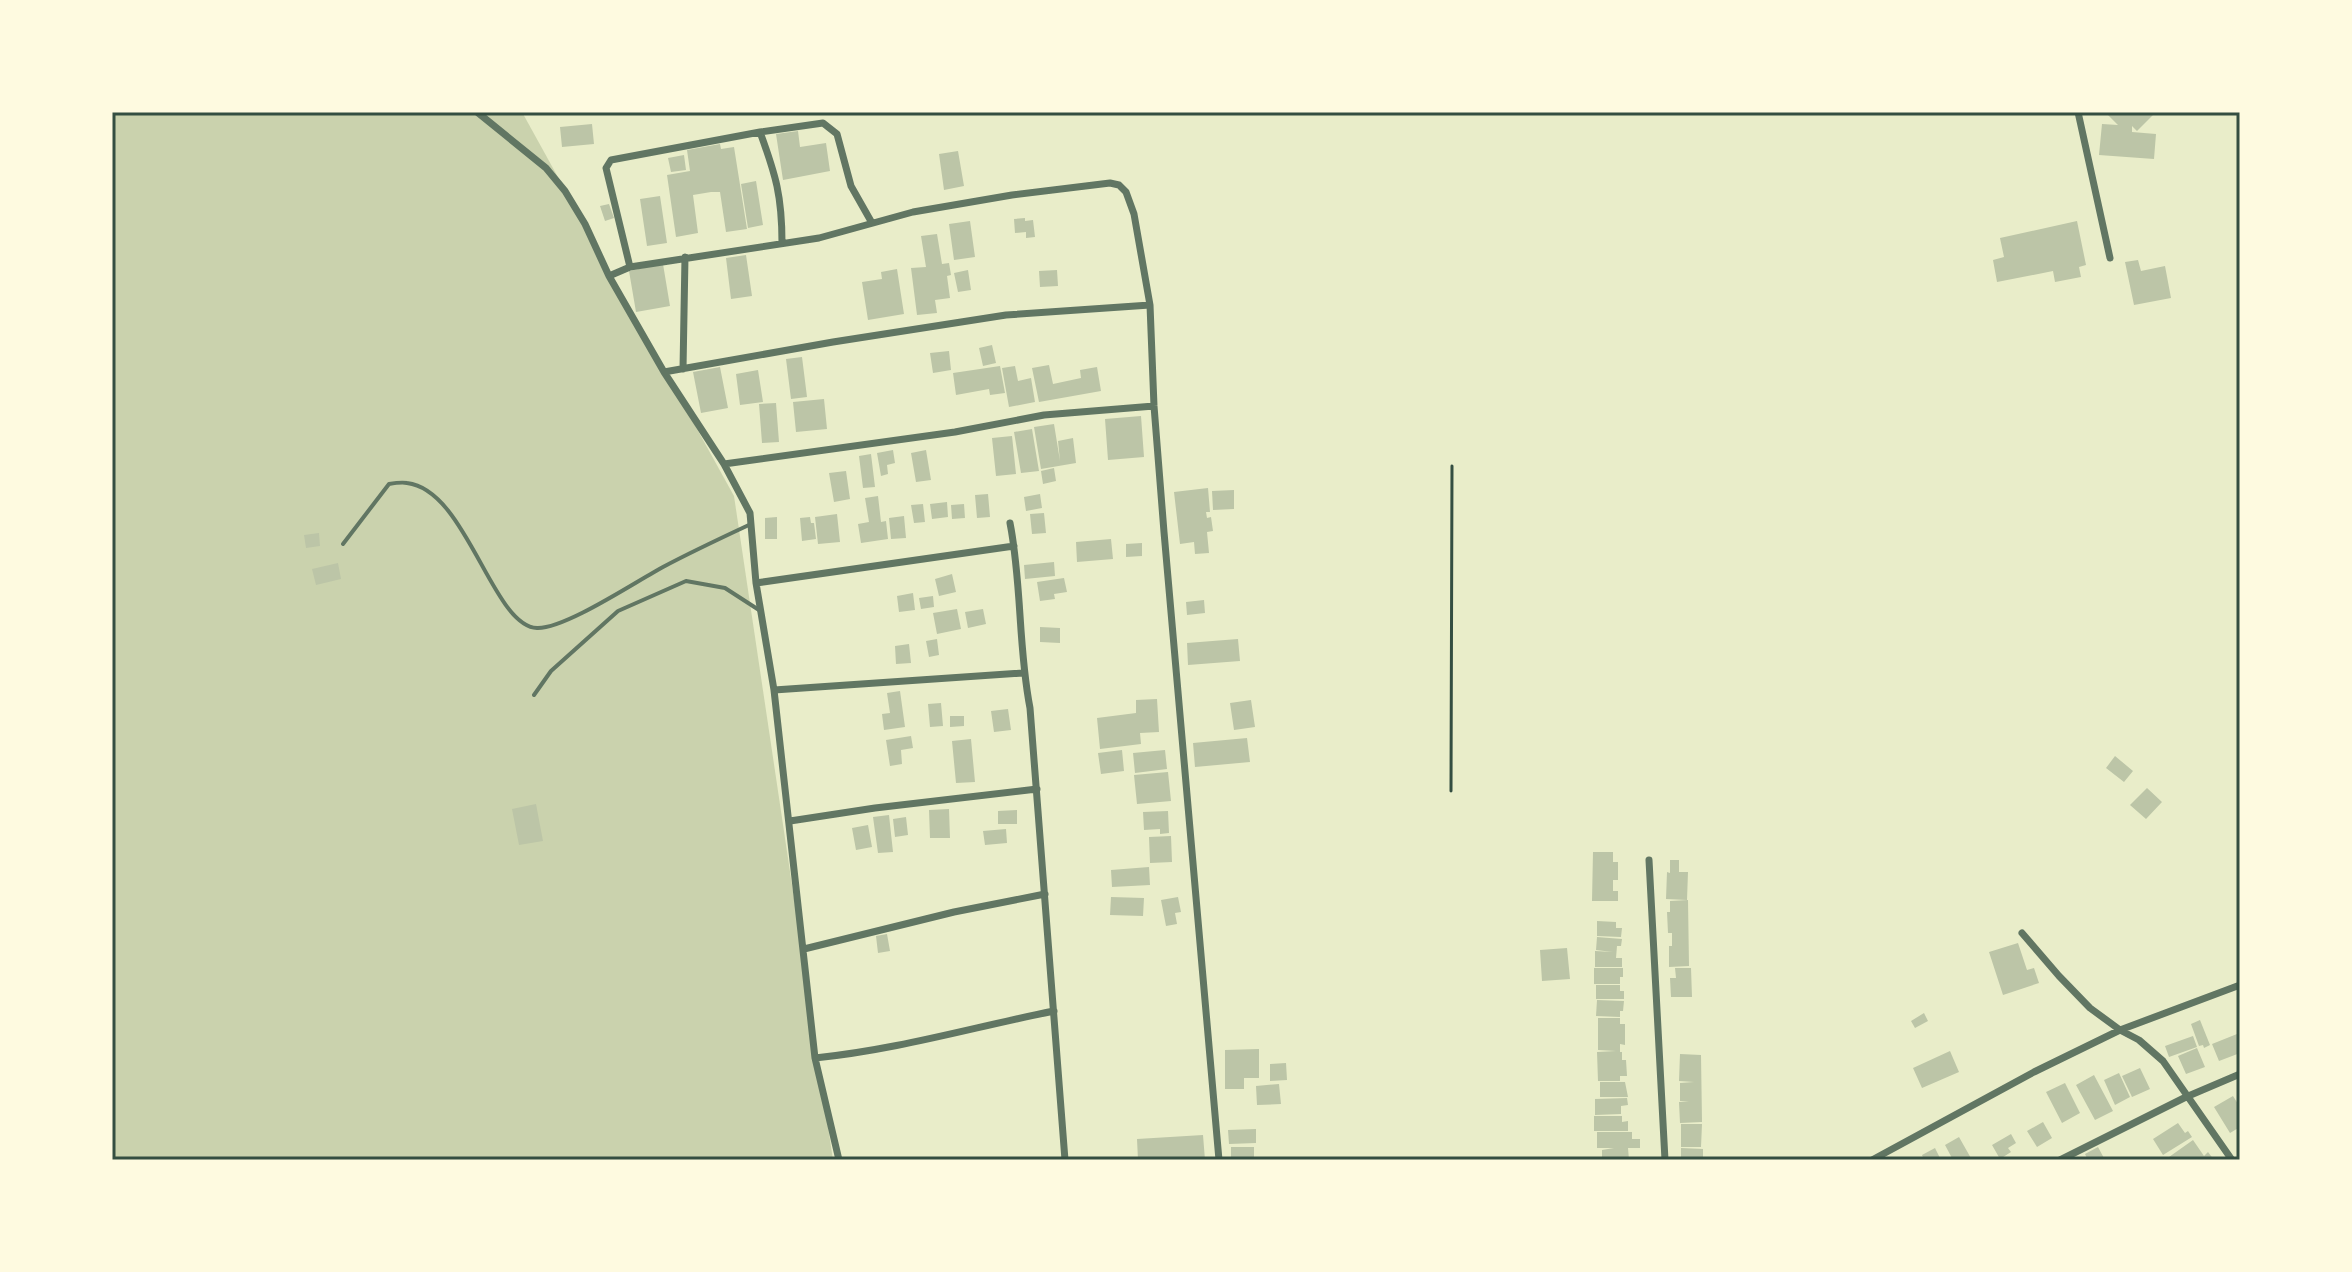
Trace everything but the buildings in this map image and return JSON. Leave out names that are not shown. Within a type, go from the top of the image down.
[{"type":"street","points":[[477,112],[546,168],[565,191],[664,372],[724,464],[750,513],[756,583],[774,690],[790,821],[815,1058],[839,1160]]},
{"type":"street","points":[[2078,112],[2110,258]]},
{"type":"street","points":[[630,267],[607,164],[611,160],[760,132],[823,123],[830,126],[837,134],[854,193],[872,223]]},
{"type":"street","points":[[760,132],[778,181],[782,243]]},
{"type":"street","points":[[609,276],[630,267],[819,238],[913,212],[1012,195],[1110,183],[1119,185],[1126,192],[1134,214],[1150,305],[1164,532],[1219,1160]]},
{"type":"street","points":[[683,369],[685,257]]},
{"type":"street","points":[[664,372],[1006,315],[1150,305]]},
{"type":"street","points":[[724,464],[955,432],[1044,415],[1154,406]]},
{"type":"street","points":[[1010,523],[1037,789],[1063,1160]]},
{"type":"street","points":[[756,583],[1014,546]]},
{"type":"street","points":[[774,690],[1023,673]]},
{"type":"street","points":[[790,821],[1037,789]]},
{"type":"street","points":[[1649,860],[1665,1160]]},
{"type":"street","points":[[804,949],[954,912],[1045,894]]},
{"type":"street","points":[[2022,933],[2090,1008],[2139,1040],[2163,1061],[2232,1160]]},
{"type":"street","points":[[1872,1160],[2034,1072],[2120,1030],[2240,985]]},
{"type":"street","points":[[815,1058],[874,1052],[954,1031],[1054,1011]]},
{"type":"street","points":[[2060,1160],[2186,1097],[2240,1074]]},
{"type":"lane","points":[[343,544],[389,484],[409,483],[434,494],[453,516],[505,601],[519,619],[534,628],[555,626],[664,566],[751,524]]},
{"type":"lane","points":[[534,695],[551,671],[618,611],[686,581],[725,588],[761,611]]},
{"type":"path","points":[[1451,791],[1452,466]]},
{"type":"green space","points":[[112,112],[522,112],[734,496],[833,1160],[112,1160]]}]
